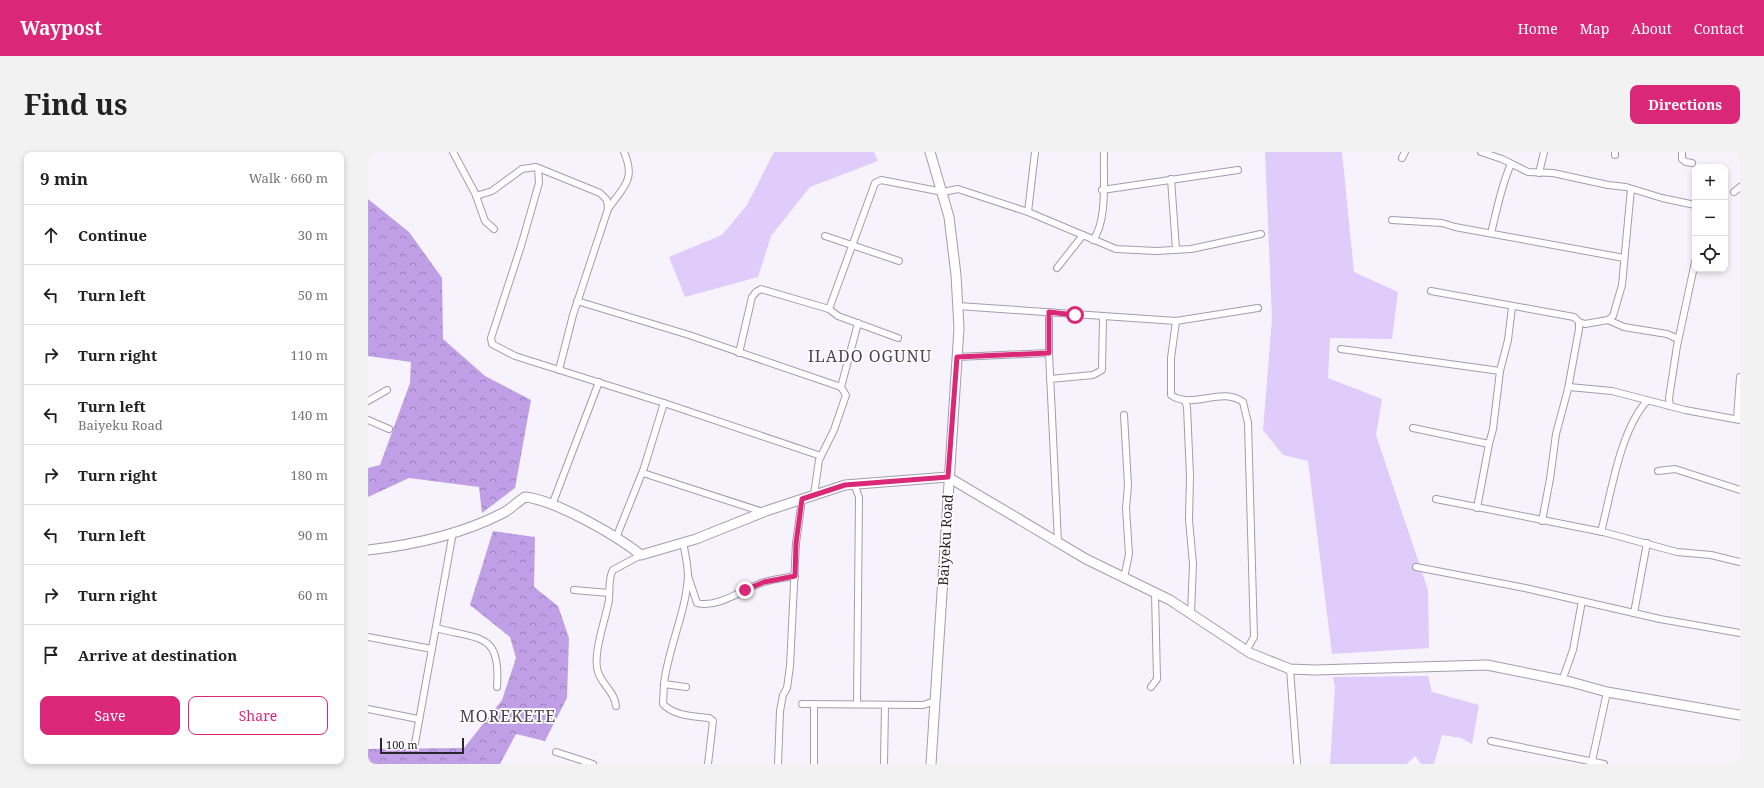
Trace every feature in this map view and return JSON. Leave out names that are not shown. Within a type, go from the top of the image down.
[{"type":"street","points":[[453,152],[476,196],[486,221],[494,229]]},
{"type":"street","points":[[559,370],[577,300],[608,209],[629,180],[630,165],[624,152]]},
{"type":"street","name":"Baiyeku Road","points":[[930,152],[943,192],[949,218],[958,306],[957,357],[948,477],[931,764]]},
{"type":"street","points":[[1028,212],[1035,152]]},
{"type":"street","points":[[1093,240],[1098,233],[1102,220],[1104,152]]},
{"type":"street","points":[[1481,152],[1528,172],[1553,173],[1631,189],[1692,204]]},
{"type":"street","points":[[1539,173],[1544,152]]},
{"type":"street","points":[[1682,152],[1682,159],[1686,162],[1692,163]]},
{"type":"street","points":[[1490,233],[1500,202],[1502,187],[1511,164]]},
{"type":"street","points":[[476,196],[492,191],[522,169],[529,167],[538,168],[600,193],[607,200],[608,209]]},
{"type":"street","points":[[538,168],[539,183],[490,341],[497,347],[515,356],[664,403],[821,456]]},
{"type":"street","points":[[1102,190],[1238,170]]},
{"type":"street","points":[[1171,179],[1176,250]]},
{"type":"street","points":[[829,309],[877,181],[881,180],[943,192],[958,189],[1028,212],[1116,249],[1156,251],[1176,250],[1194,248],[1261,234]]},
{"type":"street","points":[[1734,192],[1740,187]]},
{"type":"street","points":[[1611,318],[1622,285],[1624,258],[1627,245],[1631,189]]},
{"type":"street","points":[[1392,220],[1442,223],[1624,258]]},
{"type":"street","points":[[1057,268],[1083,235]]},
{"type":"street","points":[[825,236],[899,261]]},
{"type":"street","points":[[1670,406],[1668,398],[1678,339],[1693,272]]},
{"type":"street","points":[[739,352],[752,297],[761,289],[829,309],[838,316],[898,338]]},
{"type":"street","points":[[1431,291],[1512,307],[1574,317],[1582,323],[1611,318]]},
{"type":"street","points":[[577,300],[689,335],[842,387]]},
{"type":"street","points":[[958,306],[1176,321],[1258,308]]},
{"type":"street","points":[[1477,508],[1493,429],[1500,371],[1508,340],[1512,307]]},
{"type":"street","points":[[1049,312],[1050,379],[1058,542]]},
{"type":"street","points":[[1050,379],[1093,375],[1102,370],[1103,316]]},
{"type":"street","points":[[1611,318],[1624,328],[1666,334],[1678,339]]},
{"type":"street","points":[[1176,321],[1173,337],[1170,393],[1174,397],[1186,401],[1232,397],[1242,401],[1245,409],[1250,442],[1249,472],[1252,505],[1254,597],[1254,637],[1246,651]]},
{"type":"street","points":[[814,495],[821,456],[834,430],[846,395],[842,387],[858,323]]},
{"type":"street","points":[[1542,521],[1550,479],[1556,434],[1569,386],[1579,329],[1582,323]]},
{"type":"street","points":[[1341,349],[1500,371]]},
{"type":"street","points":[[957,357],[1049,353]]},
{"type":"street","points":[[1569,386],[1612,391],[1647,401],[1739,419],[1740,376]]},
{"type":"street","points":[[552,505],[599,382]]},
{"type":"street","points":[[368,401],[386,390]]},
{"type":"street","points":[[1662,404],[1668,398]]},
{"type":"street","points":[[1186,401],[1190,476],[1189,520],[1192,564],[1191,614]]},
{"type":"street","points":[[1601,532],[1608,505],[1609,493],[1621,453],[1638,412],[1647,401]]},
{"type":"street","points":[[616,538],[643,473],[664,403]]},
{"type":"street","points":[[1124,415],[1128,485],[1126,508],[1129,554],[1124,578]]},
{"type":"street","points":[[368,420],[389,429]]},
{"type":"street","points":[[1413,428],[1489,444]]},
{"type":"street","points":[[1658,471],[1676,469],[1740,490]]},
{"type":"street","points":[[643,473],[763,512]]},
{"type":"street","points":[[616,706],[615,699],[598,672],[597,664],[598,643],[613,570],[640,555],[683,542],[763,512],[845,485],[948,477],[1016,519],[1086,559],[1155,593],[1191,614],[1246,651],[1277,665],[1290,669],[1368,669],[1487,665],[1608,692],[1740,715]]},
{"type":"street","points":[[854,484],[859,497],[857,704]]},
{"type":"street","points":[[859,497],[865,484]]},
{"type":"street","points":[[368,550],[428,540],[453,532],[504,513],[525,497],[535,498],[552,505],[616,538],[640,555]]},
{"type":"street","points":[[778,764],[780,711],[790,666],[796,543],[802,499]]},
{"type":"street","points":[[1436,499],[1601,532],[1677,552],[1711,555],[1740,562]]},
{"type":"street","points":[[415,743],[418,719],[453,532]]},
{"type":"street","points":[[683,542],[688,575],[697,602],[707,605],[764,582],[795,576]]},
{"type":"street","points":[[1634,613],[1647,543]]},
{"type":"street","points":[[1416,567],[1634,613],[1740,633]]},
{"type":"street","points":[[688,575],[678,626],[667,662],[663,704],[668,710],[678,714],[709,718],[713,721],[708,764]]},
{"type":"street","points":[[574,590],[609,593]]},
{"type":"street","points":[[1151,688],[1157,679],[1155,593]]},
{"type":"street","points":[[1562,681],[1573,650],[1582,601]]},
{"type":"street","points":[[436,628],[478,638],[490,645],[498,661],[497,687]]},
{"type":"street","points":[[368,637],[432,648]]},
{"type":"street","points":[[1290,669],[1297,763]]},
{"type":"street","points":[[664,684],[686,687]]},
{"type":"street","points":[[1592,761],[1608,692]]},
{"type":"street","points":[[802,704],[935,705]]},
{"type":"street","points":[[814,704],[814,764]]},
{"type":"street","points":[[884,764],[885,705]]},
{"type":"street","points":[[368,709],[418,719]]},
{"type":"street","points":[[1491,741],[1604,764]]},
{"type":"street","points":[[556,752],[593,764]]},
{"type":"shaded area","points":[[774,152],[874,152],[878,161],[810,187],[771,236],[758,277],[685,297],[669,257],[722,235],[747,205]]},
{"type":"shaded area","points":[[1265,152],[1342,152],[1354,272],[1398,292],[1392,339],[1330,338],[1328,378],[1382,399],[1376,435],[1428,590],[1429,648],[1332,654],[1308,461],[1283,455],[1263,430],[1272,319]]},
{"type":"shaded area","points":[[1428,676],[1432,692],[1479,705],[1472,744],[1461,738],[1442,735],[1434,764],[1421,764],[1415,756],[1407,764],[1330,764],[1335,688],[1333,677]]},
{"type":"green space","points":[[368,199],[409,232],[442,278],[443,339],[485,376],[531,400],[515,488],[482,513],[479,487],[409,478],[368,497],[368,468],[380,465],[410,383],[411,362],[368,356]]},
{"type":"green space","points":[[493,531],[535,537],[534,587],[558,606],[569,638],[567,698],[545,741],[516,734],[500,764],[368,764],[368,749],[464,748],[502,700],[516,658],[510,637],[470,605]]},
{"type":"district","name":"ILADO OGUNU","points":[[870,356]]},
{"type":"district","name":"MOREKETE","points":[[508,716]]},
{"type":"route","points":[[745,590],[764,582],[795,576],[796,543],[802,499],[845,485],[948,477],[955,404],[957,357],[1049,353],[1049,312],[1075,315]]}]
